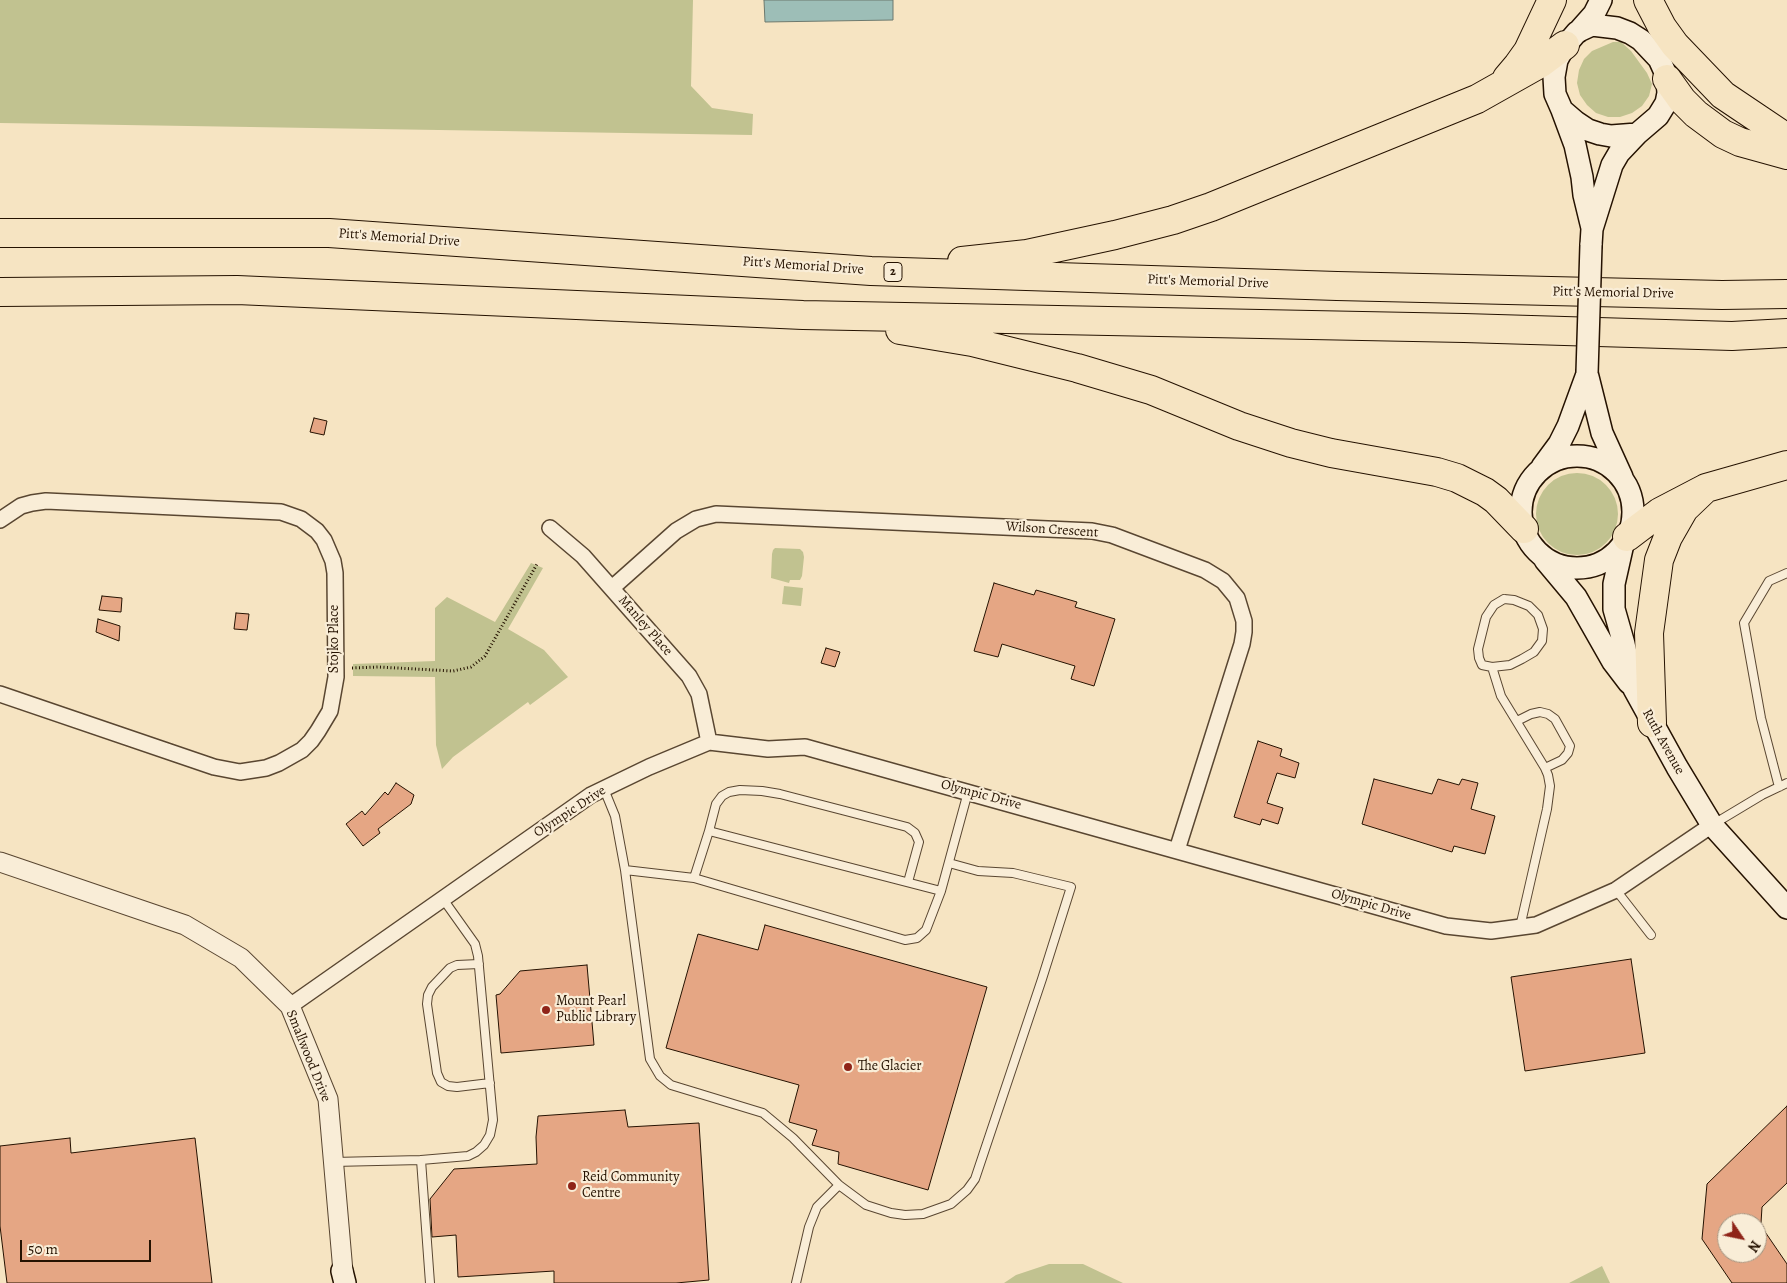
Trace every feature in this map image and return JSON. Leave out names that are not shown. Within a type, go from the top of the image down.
[{"type":"highway","points":[[1497,89],[1518,65],[1528,50],[1552,0]]},
{"type":"highway","points":[[1647,0],[1662,27],[1676,45],[1723,95],[1787,138]]},
{"type":"highway","points":[[871,271],[1027,254],[1116,235],[1173,220],[1211,207],[1455,108],[1497,89],[1541,63],[1571,39]]},
{"type":"highway","points":[[1663,69],[1682,100],[1696,114],[1723,134],[1740,142],[1787,154]]},
{"type":"highway","name":"Pitt's Memorial Drive","points":[[0,232],[329,233],[871,271],[1347,287],[1722,295],[1787,294]]},
{"type":"highway","points":[[0,292],[237,290],[803,315],[1445,328],[1732,336],[1787,333]]},
{"type":"highway","points":[[803,315],[972,342],[1068,366],[1151,390],[1239,426],[1291,443],[1331,453],[1437,472],[1457,478],[1488,493],[1524,529]]},
{"type":"highway","points":[[1625,540],[1660,512],[1706,488],[1787,465]]},
{"type":"highway","points":[[1652,722],[1649,633],[1659,560],[1668,537],[1684,509],[1706,488]]},
{"type":"main road","points":[[1542,555],[1558,565],[1582,568],[1606,560],[1613,555],[1625,540],[1634,514],[1633,503],[1602,433],[1587,373],[1592,237],[1577,154],[1555,94],[1554,77],[1557,60],[1571,39],[1594,14],[1601,0]]},
{"type":"main road","points":[[1592,237],[1612,165],[1619,152],[1658,116],[1666,104],[1668,93],[1650,24],[1647,0]]},
{"type":"main road","points":[[1571,39],[1592,25],[1617,28],[1641,40],[1663,69]]},
{"type":"main road","points":[[1562,110],[1588,130],[1600,134],[1611,136],[1637,134]]},
{"type":"main road","points":[[1587,373],[1568,426],[1559,444],[1542,467],[1530,479],[1523,493],[1520,507],[1524,529],[1531,544],[1576,597],[1613,662],[1634,689]]},
{"type":"main road","points":[[1542,467],[1561,458],[1580,456],[1589,458],[1610,469],[1625,484]]},
{"type":"main road","name":"Ruth Avenue","points":[[1625,540],[1614,584],[1614,609],[1634,689],[1712,825],[1787,908]]},
{"type":"street","name":"Stojko Place","points":[[0,520],[21,506],[46,502],[281,512],[301,518],[324,540],[333,561],[335,573],[336,677],[330,711],[318,731],[302,750],[279,763],[240,772],[214,767],[0,694]]},
{"type":"street","name":"Wilson Crescent","points":[[612,588],[676,532],[696,519],[716,514],[1092,531],[1112,535],[1205,570],[1223,581],[1237,598],[1244,621],[1244,632],[1242,644],[1177,850]]},
{"type":"street","name":"Manley Place","points":[[550,528],[572,546],[612,588],[688,676],[694,685],[701,703],[709,742]]},
{"type":"street","name":"Olympic Drive","points":[[290,1006],[591,796],[649,767],[709,742],[768,749],[805,747],[1446,926],[1491,931],[1536,925],[1616,890],[1712,825]]},
{"type":"street","name":"Smallwood Drive","points":[[0,862],[186,925],[241,958],[290,1006],[328,1099],[343,1280]]},
{"type":"lane","points":[[1712,825],[1754,799],[1783,785],[1761,718],[1744,623],[1769,581],[1787,573]]},
{"type":"lane","points":[[1504,599],[1514,600],[1529,606],[1538,615],[1543,629],[1542,641],[1534,652],[1522,659],[1510,665],[1492,667],[1482,665],[1479,658],[1478,649],[1486,617],[1494,605],[1504,599]]},
{"type":"lane","points":[[1492,667],[1501,696],[1545,768],[1550,786],[1520,927]]},
{"type":"lane","points":[[1517,721],[1540,712],[1548,714],[1555,720],[1570,746],[1568,753],[1562,760],[1545,768]]},
{"type":"lane","points":[[604,789],[615,816],[625,870],[650,1058],[660,1076],[671,1085],[763,1113],[794,1138],[839,1185],[866,1205],[891,1213],[905,1215],[923,1214],[951,1204],[967,1190],[975,1179],[1071,887],[1013,873],[978,871],[949,863]]},
{"type":"lane","points":[[694,878],[716,804],[722,796],[729,792],[740,790],[780,794],[907,827],[915,833],[919,842],[908,882]]},
{"type":"lane","points":[[625,870],[694,878],[905,940],[917,938],[926,930],[941,891],[968,792]]},
{"type":"lane","points":[[709,831],[941,891]]},
{"type":"lane","points":[[1616,890],[1650,935]]},
{"type":"lane","points":[[333,1162],[421,1160],[468,1156],[484,1145],[490,1135],[494,1120],[478,964],[474,944],[442,899]]},
{"type":"lane","points":[[478,964],[457,965],[450,968],[432,987],[427,1004],[437,1073],[441,1082],[448,1086],[457,1087],[490,1083]]},
{"type":"lane","points":[[421,1160],[430,1283]]},
{"type":"lane","points":[[796,1283],[809,1227],[817,1207],[839,1185]]},
{"type":"path","points":[[352,668],[378,667],[454,670],[471,667],[484,656],[537,564]]},
{"type":"green space","points":[[0,0],[693,0],[691,86],[712,108],[753,114],[752,135],[0,123]]},
{"type":"green space","points":[[1613,42],[1621,42],[1631,51],[1647,73],[1652,84],[1649,96],[1642,106],[1632,113],[1620,117],[1608,117],[1596,113],[1580,95],[1577,83],[1579,70],[1584,59],[1592,51]]},
{"type":"green space","points":[[1569,473],[1585,473],[1600,480],[1611,491],[1618,506],[1615,530],[1606,543],[1585,555],[1569,555],[1554,548],[1543,537],[1536,522],[1536,506],[1543,491],[1554,480]]},
{"type":"green space","points":[[775,548],[800,549],[803,552],[802,576],[800,580],[790,580],[789,583],[771,578],[772,554]]},
{"type":"green space","points":[[531,563],[543,568],[508,629],[544,650],[568,677],[530,705],[528,702],[453,757],[442,769],[436,745],[435,677],[353,676],[353,664],[435,661],[435,608],[447,597],[495,622]]},
{"type":"green space","points":[[784,586],[803,588],[801,606],[782,604]]},
{"type":"green space","points":[[1049,1264],[1083,1264],[1123,1283],[1004,1283],[1016,1275]]},
{"type":"green space","points":[[1602,1266],[1610,1283],[1569,1283]]},
{"type":"water","points":[[764,0],[893,0],[893,20],[765,22]]},
{"type":"building","points":[[314,418],[327,421],[324,435],[310,432]]},
{"type":"building","points":[[994,583],[1034,595],[1036,590],[1077,602],[1075,607],[1115,619],[1094,686],[1071,679],[1075,666],[1002,644],[998,657],[974,651]]},
{"type":"building","points":[[102,596],[122,598],[121,612],[99,610]]},
{"type":"building","points":[[236,613],[249,614],[247,630],[234,629]]},
{"type":"building","points":[[98,619],[120,626],[119,641],[96,632]]},
{"type":"building","points":[[826,648],[840,652],[835,667],[821,663]]},
{"type":"building","points":[[1258,741],[1282,749],[1280,756],[1299,763],[1295,778],[1277,773],[1267,803],[1283,808],[1278,824],[1262,819],[1260,825],[1234,817]]},
{"type":"building","points":[[1374,779],[1432,794],[1438,779],[1459,785],[1462,779],[1478,783],[1471,809],[1495,816],[1485,854],[1454,846],[1452,852],[1362,824]]},
{"type":"building","points":[[396,783],[414,795],[411,804],[378,829],[380,833],[363,846],[346,824],[362,811],[365,815],[385,792],[388,795]]},
{"type":"building","name":"The Glacier","points":[[765,925],[987,987],[928,1190],[838,1164],[839,1152],[812,1145],[817,1130],[789,1122],[799,1085],[666,1048],[698,934],[758,950]]},
{"type":"building","points":[[1631,959],[1645,1053],[1525,1071],[1511,977]]},
{"type":"building","points":[[587,965],[594,1045],[501,1053],[496,995],[500,994],[520,971]]},
{"type":"building","points":[[1787,1106],[1787,1183],[1762,1207],[1762,1213],[1717,1213],[1717,1261],[1702,1239],[1707,1184]]},
{"type":"building","name":"Reid Community Centre","points":[[625,1110],[628,1127],[699,1123],[709,1280],[676,1283],[554,1283],[554,1271],[458,1277],[456,1235],[432,1237],[430,1199],[454,1169],[537,1164],[536,1137],[538,1116]]},
{"type":"building","points":[[70,1138],[71,1153],[195,1138],[212,1283],[7,1283],[0,1226],[0,1146]]},
{"type":"building","points":[[1767,1235],[1787,1264],[1787,1283],[1732,1283],[1718,1263],[1767,1263]]},
{"type":"place","name":"Mount Pearl Public Library","points":[[546,1010]]},
{"type":"place","name":"The Glacier","points":[[848,1067]]},
{"type":"place","name":"Reid Community Centre","points":[[572,1186]]}]
